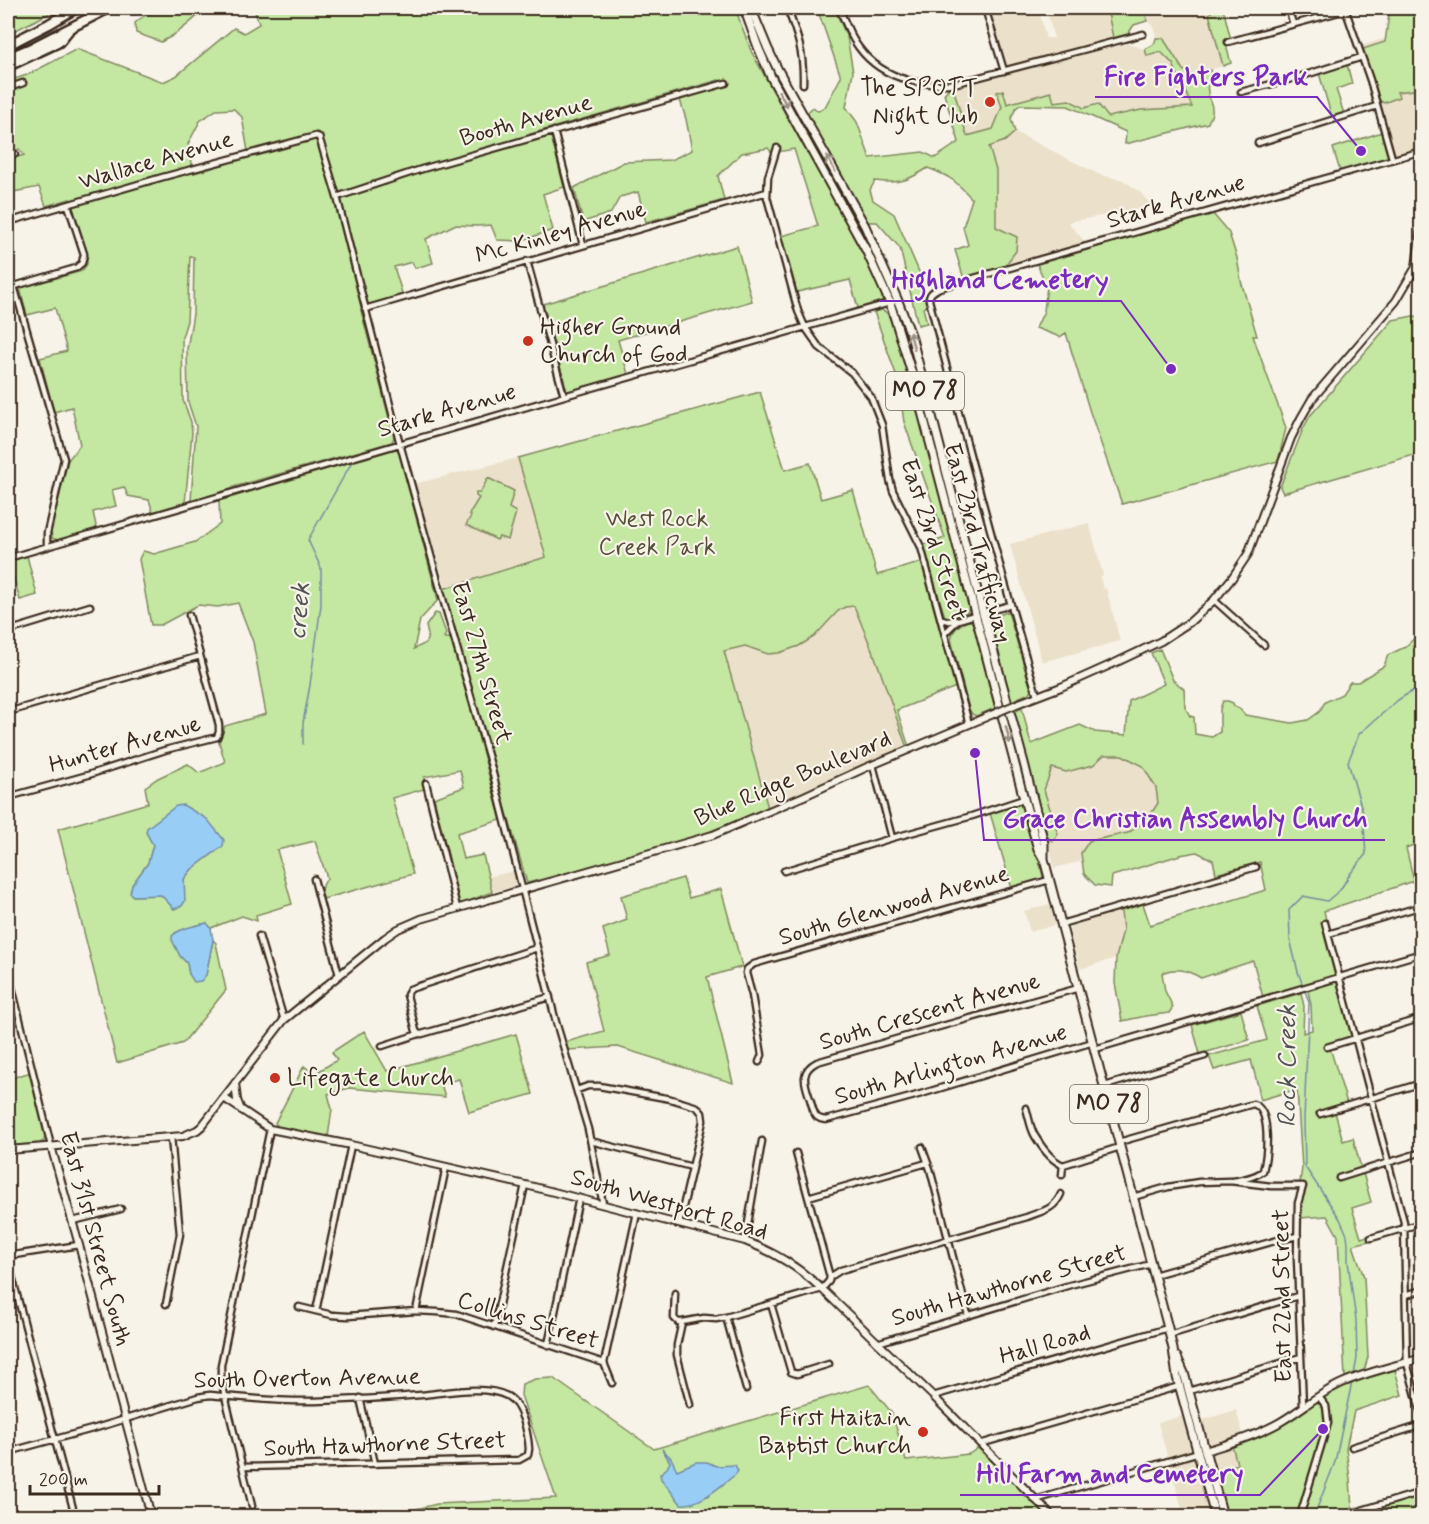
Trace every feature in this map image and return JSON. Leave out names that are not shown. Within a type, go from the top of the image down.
[{"type":"highway","points":[[8,45],[76,8]]},
{"type":"highway","points":[[8,58],[109,8]]},
{"type":"highway","points":[[8,66],[59,42],[71,28]]},
{"type":"main road","name":"East 23rd Trafficway","points":[[744,8],[771,76],[894,302]]},
{"type":"main road","name":"East 23rd Trafficway","points":[[751,8],[773,59],[865,226],[894,302],[1020,764]]},
{"type":"main road","name":"Blue Ridge Boulevard","points":[[8,1150],[183,1136],[197,1130],[284,1020],[398,929],[457,908],[713,835],[1037,695],[1061,687],[1161,641],[1190,622],[1214,600],[1248,554],[1291,438],[1312,399],[1396,301],[1416,267],[1422,219]]},
{"type":"main road","name":"MO 78","points":[[1020,764],[1024,800],[1038,849],[1044,859],[1050,879],[1169,1332],[1180,1386],[1223,1516]]},
{"type":"main road","name":"MO 78","points":[[1020,764],[1044,843],[1044,859]]},
{"type":"main road","points":[[235,1083],[241,1110]]},
{"type":"main road","name":"South Westport Road","points":[[224,1098],[270,1129],[351,1145],[579,1198],[745,1241],[765,1249],[805,1273],[933,1396],[1052,1516]]},
{"type":"main road","name":"East 31st Street South","points":[[51,1146],[151,1516]]},
{"type":"main road","name":"MO 78","points":[[1173,1349],[1189,1391],[1215,1516]]},
{"type":"main road","points":[[1201,1452],[1260,1433],[1342,1383],[1422,1358]]},
{"type":"street","points":[[787,8],[802,53],[803,84]]},
{"type":"street","points":[[839,8],[850,33],[863,53],[882,69],[900,78],[927,85],[957,83],[1143,34]]},
{"type":"street","points":[[985,8],[1004,71]]},
{"type":"street","points":[[1288,8],[1293,24]]},
{"type":"street","points":[[1228,42],[1339,12],[1347,14],[1392,158]]},
{"type":"street","points":[[1241,92],[1362,57]]},
{"type":"street","points":[[8,88],[23,83]]},
{"type":"street","name":"Booth Avenue","points":[[337,196],[422,169],[726,83]]},
{"type":"street","points":[[1258,143],[1377,106]]},
{"type":"street","points":[[554,131],[583,245]]},
{"type":"street","name":"East 27th Street","points":[[316,136],[320,137],[337,196],[400,444],[491,766],[550,997],[591,1141],[603,1204]]},
{"type":"street","name":"Wallace Avenue","points":[[8,222],[234,157],[316,136]]},
{"type":"street","name":"East 23rd Street","points":[[777,148],[768,177],[767,192],[779,246],[798,311],[805,327],[819,347],[852,373],[871,397],[882,425],[893,491],[921,547],[969,724]]},
{"type":"street","name":"Stark Avenue","points":[[1010,605],[929,300],[932,292],[939,288],[1422,151]]},
{"type":"street","points":[[8,156],[15,154]]},
{"type":"street","name":"Mc Kinley Avenue","points":[[365,309],[767,192]]},
{"type":"street","points":[[8,288],[76,268],[82,263],[84,254],[68,205]]},
{"type":"street","points":[[527,261],[564,396]]},
{"type":"street","points":[[1416,267],[1422,279]]},
{"type":"street","points":[[14,286],[64,459],[47,533],[47,547]]},
{"type":"street","name":"Stark Avenue","points":[[8,558],[894,302]]},
{"type":"street","points":[[1214,600],[1264,645]]},
{"type":"street","points":[[942,620],[958,620],[1010,605],[1037,695]]},
{"type":"street","points":[[8,631],[90,606]]},
{"type":"street","points":[[8,712],[200,657],[189,615]]},
{"type":"street","points":[[945,633],[958,620]]},
{"type":"street","name":"Hunter Avenue","points":[[8,797],[88,775],[165,750],[217,737],[219,725],[200,657]]},
{"type":"street","points":[[873,765],[892,838]]},
{"type":"street","points":[[426,783],[457,908]]},
{"type":"street","points":[[784,871],[1024,800]]},
{"type":"street","points":[[1061,924],[1256,867]]},
{"type":"street","points":[[314,879],[339,975]]},
{"type":"street","name":"South Glenwood Avenue","points":[[759,1062],[762,1055],[746,973],[754,964],[1050,879]]},
{"type":"street","points":[[1328,934],[1422,906]]},
{"type":"street","points":[[1325,923],[1402,1209],[1407,1363],[1422,1417]]},
{"type":"street","points":[[259,936],[284,1020]]},
{"type":"street","points":[[419,1034],[416,1031],[407,995],[410,989],[537,948]]},
{"type":"street","name":"South Arlington Avenue","points":[[818,1118],[826,1120],[911,1097],[1422,953]]},
{"type":"street","name":"East 31st Street South","points":[[8,971],[51,1146]]},
{"type":"street","name":"South Crescent Avenue","points":[[818,1118],[814,1113],[805,1082],[806,1073],[812,1065],[1079,988]]},
{"type":"street","points":[[382,1046],[550,997]]},
{"type":"street","points":[[1327,1047],[1422,1018]]},
{"type":"street","points":[[1105,1086],[1205,1056]]},
{"type":"street","points":[[1320,1114],[1422,1083]]},
{"type":"street","points":[[577,1090],[588,1086],[599,1086],[661,1097],[697,1107],[702,1113],[703,1121],[680,1224]]},
{"type":"street","points":[[1026,1108],[1035,1136],[1054,1159],[1063,1165],[1120,1145],[1255,1104],[1259,1107],[1267,1131],[1263,1171],[1250,1177],[1230,1181],[1181,1184],[1134,1197]]},
{"type":"street","points":[[252,1506],[221,1378],[221,1365],[270,1129]]},
{"type":"street","points":[[166,1304],[180,1234],[171,1137]]},
{"type":"street","points":[[591,1141],[692,1167]]},
{"type":"street","points":[[745,1241],[762,1141]]},
{"type":"street","points":[[316,1311],[351,1145]]},
{"type":"street","points":[[922,1147],[968,1316]]},
{"type":"street","points":[[1339,1178],[1422,1152]]},
{"type":"street","points":[[796,1154],[830,1277]]},
{"type":"street","points":[[808,1197],[927,1163]]},
{"type":"street","points":[[1062,1175],[1063,1165]]},
{"type":"street","points":[[416,1311],[446,1167]]},
{"type":"street","name":"East 22nd Street","points":[[1230,1181],[1271,1186],[1303,1186],[1298,1203],[1297,1258],[1303,1406]]},
{"type":"street","points":[[494,1327],[525,1185]]},
{"type":"street","points":[[675,1293],[674,1318],[678,1322],[726,1317],[822,1289],[830,1277],[841,1270],[1027,1217],[1051,1208],[1061,1194]]},
{"type":"street","points":[[548,1345],[579,1198]]},
{"type":"street","points":[[73,1221],[121,1209]]},
{"type":"street","points":[[612,1383],[604,1363],[637,1213]]},
{"type":"street","points":[[1371,1238],[1422,1223]]},
{"type":"street","points":[[1154,1275],[1298,1236]]},
{"type":"street","points":[[8,1256],[79,1245]]},
{"type":"street","points":[[8,1261],[75,1516]]},
{"type":"street","name":"South Hawthorne Street","points":[[877,1343],[1070,1285],[1151,1264]]},
{"type":"street","points":[[1406,1295],[1422,1290]]},
{"type":"street","name":"Hall Road","points":[[933,1396],[1298,1296]]},
{"type":"street","points":[[771,1304],[791,1372],[797,1374],[829,1364]]},
{"type":"street","name":"Collins Street","points":[[299,1307],[332,1315],[348,1316],[416,1311],[456,1314],[604,1363]]},
{"type":"street","points":[[726,1317],[746,1389]]},
{"type":"street","points":[[682,1322],[677,1354],[690,1405]]},
{"type":"street","points":[[1189,1391],[1301,1357]]},
{"type":"street","points":[[980,1444],[1180,1386]]},
{"type":"street","name":"South Overton Avenue","points":[[8,1452],[210,1395],[290,1401],[420,1395],[471,1390],[499,1393],[515,1402],[521,1413],[528,1443],[527,1456]]},
{"type":"street","points":[[1300,1516],[1328,1423],[1326,1406],[1319,1397]]},
{"type":"street","points":[[360,1398],[375,1464]]},
{"type":"street","points":[[1352,1448],[1422,1425]]},
{"type":"street","points":[[1035,1500],[1201,1452]]},
{"type":"street","name":"South Hawthorne Street","points":[[243,1467],[519,1460],[527,1456]]},
{"type":"street","points":[[1362,1510],[1422,1492]]},
{"type":"shaded area","points":[[988,8],[1038,8],[1046,38],[1054,38],[1046,8],[1107,8],[1113,38],[1009,66],[1004,61]]},
{"type":"shaded area","points":[[1145,8],[1212,8],[1209,14],[1223,66],[1192,75],[1183,70],[1163,38],[1156,38],[1155,29],[1147,21]]},
{"type":"shaded area","points":[[1421,28],[1421,148],[1398,155],[1392,152],[1360,46]]},
{"type":"shaded area","points":[[1125,44],[1145,49],[1147,56],[1161,52],[1173,64],[1192,107],[1141,110],[1108,117],[1069,100],[1054,102],[1051,93],[1007,104],[1003,90],[1002,107],[993,129],[967,136],[953,87]]},
{"type":"shaded area","points":[[1015,132],[1100,175],[1123,180],[1140,192],[1155,210],[1145,208],[1068,222],[1085,242],[1004,267],[1016,251],[996,227],[996,170],[989,147],[1005,141]]},
{"type":"shaded area","points":[[518,458],[546,558],[446,588],[414,484]]},
{"type":"shaded area","points":[[1089,523],[1103,575],[1100,577],[1103,589],[1106,588],[1120,641],[1042,662],[1010,544]]},
{"type":"shaded area","points":[[854,606],[877,662],[907,748],[768,808],[724,651],[745,646],[767,654],[779,653],[799,646],[838,611]]},
{"type":"shaded area","points":[[1104,755],[1122,755],[1143,766],[1156,788],[1158,803],[1147,820],[1128,833],[1089,841],[1081,853],[1082,861],[1054,868],[1048,838],[1053,841],[1044,790],[1052,768],[1093,765]]},
{"type":"shaded area","points":[[514,871],[518,886],[492,892],[488,877]]},
{"type":"shaded area","points":[[1050,904],[1055,925],[1030,932],[1024,911]]},
{"type":"shaded area","points":[[1121,911],[1123,930],[1116,958],[1080,969],[1069,930],[1071,926]]},
{"type":"shaded area","points":[[1236,1410],[1244,1437],[1208,1447],[1199,1421]]},
{"type":"shaded area","points":[[1185,1415],[1212,1516],[1184,1516],[1158,1423]]},
{"type":"shaded area","points":[[1232,1445],[1238,1464],[1213,1473],[1209,1455]]},
{"type":"green space","points":[[8,8],[60,8],[8,34]]},
{"type":"green space","points":[[187,8],[207,8],[180,31],[161,42],[136,33],[135,23],[145,16],[163,12],[182,13]]},
{"type":"green space","points":[[260,8],[735,8],[751,51],[870,268],[882,301],[858,308],[850,280],[797,292],[781,236],[818,226],[794,149],[772,153],[768,148],[742,153],[718,176],[724,200],[646,222],[638,192],[620,197],[611,213],[583,222],[574,188],[624,162],[671,160],[692,150],[680,100],[722,87],[719,80],[530,134],[531,142],[551,136],[564,187],[543,194],[553,230],[520,241],[497,240],[491,225],[454,225],[426,239],[433,263],[415,268],[412,262],[394,267],[403,296],[369,304],[361,311],[394,437],[392,442],[233,487],[233,490],[193,502],[191,501],[196,426],[188,402],[187,349],[193,314],[194,257],[190,256],[187,321],[182,337],[183,400],[191,422],[192,433],[185,503],[153,512],[149,500],[128,496],[124,487],[112,490],[116,506],[93,512],[97,530],[60,541],[52,538],[51,531],[68,460],[80,445],[72,407],[54,412],[40,358],[67,351],[55,308],[27,315],[20,288],[82,271],[87,264],[87,254],[70,199],[46,206],[39,187],[8,193],[8,160],[24,155],[19,149],[10,152],[8,81],[27,75],[77,49],[163,82],[176,76],[234,28],[244,33],[259,24],[255,12]],"holes":[[[234,109],[242,117],[249,157],[194,173],[188,144],[200,121],[216,110]]]},
{"type":"green space","points":[[817,8],[834,8],[847,37],[853,72],[846,107],[857,122],[870,158],[923,152],[935,158],[959,142],[944,94],[953,87],[967,136],[993,129],[1002,107],[997,92],[1003,90],[1007,104],[1051,92],[1054,102],[1069,100],[1084,108],[1098,104],[1108,117],[1141,110],[1192,107],[1173,64],[1161,52],[1147,56],[1145,49],[1153,45],[1156,38],[1163,38],[1183,70],[1192,75],[1210,70],[1213,80],[1208,83],[1207,88],[1212,113],[1208,123],[1125,144],[1126,132],[1068,106],[1020,105],[1011,119],[1015,132],[1005,141],[989,147],[996,170],[996,227],[1017,237],[1016,251],[1004,267],[964,279],[955,250],[968,245],[963,227],[972,199],[952,180],[928,168],[903,180],[875,181],[870,190],[873,200],[894,214],[920,274],[928,305],[923,308],[927,323],[918,325],[900,248],[877,222],[867,222],[807,113],[813,107],[818,111],[825,107],[841,77]]},
{"type":"green space","points":[[1107,8],[1145,8],[1147,21],[1134,25],[1128,34],[1113,38]]},
{"type":"green space","points":[[1212,8],[1223,8],[1230,36],[1227,49],[1231,63],[1223,66],[1209,14]]},
{"type":"green space","points":[[1387,8],[1421,8],[1422,89],[1397,92],[1399,97],[1384,103],[1379,100],[1363,49],[1385,42],[1389,14]]},
{"type":"green space","points":[[1347,64],[1352,84],[1336,89],[1344,114],[1332,118],[1319,73]]},
{"type":"green space","points":[[1382,132],[1388,157],[1340,171],[1333,148]]},
{"type":"green space","points":[[1213,214],[1229,233],[1257,336],[1253,336],[1286,428],[1278,461],[1122,504],[1066,333],[1060,337],[1036,328],[1044,311],[1047,286],[1037,264]]},
{"type":"green space","points":[[737,246],[752,301],[618,340],[628,374],[567,392],[543,304]]},
{"type":"green space","points":[[882,310],[890,318],[901,350],[969,608],[967,612],[951,618],[945,617],[923,545],[945,538],[904,422],[898,380],[874,312]]},
{"type":"green space","points":[[1413,316],[1421,317],[1421,453],[1283,493],[1280,487],[1310,416],[1393,320]]},
{"type":"green space","name":"West Rock Creek Park","points":[[760,392],[785,470],[810,463],[821,499],[853,490],[877,575],[923,562],[956,687],[897,710],[909,747],[907,748],[877,662],[854,606],[838,611],[814,637],[799,646],[779,653],[768,654],[745,646],[724,651],[768,808],[701,835],[702,839],[527,883],[443,589],[546,557],[518,458]]},
{"type":"green space","points":[[398,448],[438,600],[420,620],[414,649],[426,643],[428,635],[426,626],[435,613],[439,614],[446,633],[444,638],[450,638],[454,646],[501,820],[457,833],[463,859],[483,855],[492,892],[460,904],[434,798],[464,787],[460,770],[424,777],[424,789],[392,798],[413,874],[323,899],[321,889],[327,878],[315,841],[277,850],[292,904],[256,915],[257,921],[242,916],[211,928],[206,923],[175,933],[180,956],[187,963],[189,974],[206,975],[213,940],[216,943],[226,990],[183,1043],[117,1063],[58,829],[148,803],[145,787],[158,778],[188,764],[199,773],[225,762],[219,742],[225,726],[266,714],[253,642],[238,603],[218,607],[198,605],[161,625],[151,625],[139,559],[143,551],[154,554],[195,542],[220,524],[219,501]],"holes":[[[167,813],[223,846],[192,869],[184,879],[184,889],[161,895],[133,896],[132,885],[148,863],[153,845],[146,832]]]},
{"type":"green space","points":[[488,478],[514,491],[509,508],[516,512],[508,540],[499,537],[497,540],[466,525],[471,516],[469,514],[479,498],[476,493],[480,493]]},
{"type":"green space","points":[[27,556],[37,595],[20,600],[9,561]]},
{"type":"green space","points":[[1007,612],[1031,689],[1029,693],[1011,701],[991,622],[993,617]]},
{"type":"green space","points":[[971,621],[995,708],[976,716],[969,709],[951,639],[958,627]]},
{"type":"green space","points":[[1421,632],[1421,842],[1406,848],[1414,881],[1324,911],[1326,920],[1322,921],[1336,972],[1335,976],[1263,997],[1253,961],[1201,978],[1182,970],[1167,971],[1162,973],[1165,991],[1173,1007],[1169,1013],[1122,1021],[1115,983],[1116,958],[1123,930],[1121,911],[1143,904],[1150,925],[1266,890],[1260,862],[1216,874],[1213,860],[1197,852],[1112,876],[1111,887],[1095,885],[1084,874],[1081,853],[1089,841],[1128,833],[1147,820],[1158,803],[1156,788],[1143,766],[1122,755],[1104,755],[1093,765],[1066,772],[1052,768],[1044,790],[1058,834],[1053,841],[1048,838],[1014,712],[1022,708],[1031,744],[1080,725],[1095,732],[1126,735],[1129,701],[1164,684],[1151,653],[1160,649],[1173,680],[1184,689],[1185,707],[1190,716],[1194,717],[1195,734],[1212,737],[1220,732],[1220,709],[1223,701],[1233,703],[1245,715],[1292,723],[1308,720],[1319,712],[1325,702],[1342,694],[1350,682],[1358,682],[1384,666],[1388,655],[1405,647]]},
{"type":"green space","points":[[1018,803],[1026,813],[1043,876],[1039,881],[1012,889],[990,813]]},
{"type":"green space","points":[[683,878],[689,898],[721,889],[742,966],[707,977],[733,1083],[618,1047],[567,1050],[566,1042],[604,1031],[586,962],[610,955],[603,929],[627,920],[621,896]]},
{"type":"green space","points":[[1338,983],[1353,1034],[1351,1037],[1324,1046],[1325,1050],[1330,1048],[1347,1103],[1316,1113],[1318,1117],[1335,1112],[1343,1141],[1353,1138],[1361,1168],[1337,1176],[1339,1181],[1363,1173],[1371,1202],[1352,1208],[1361,1238],[1368,1236],[1369,1241],[1353,1245],[1364,1277],[1368,1357],[1364,1371],[1345,1378],[1338,1236],[1327,1216],[1300,1218],[1306,1186],[1300,1182],[1302,1168],[1297,1089],[1260,1100],[1251,1060],[1214,1070],[1209,1056],[1267,1040],[1257,1006],[1301,993],[1304,1006],[1303,1033],[1312,1030],[1308,991]]},
{"type":"green space","points":[[1241,1011],[1249,1040],[1200,1054],[1192,1025]]},
{"type":"green space","points":[[364,1031],[387,1071],[516,1034],[533,1094],[469,1112],[459,1079],[441,1084],[445,1097],[349,1088],[328,1094],[332,1109],[328,1137],[279,1128],[275,1123],[304,1066],[314,1074],[337,1060],[332,1052]]},
{"type":"green space","points":[[31,1072],[45,1135],[44,1141],[8,1146],[8,1079]]},
{"type":"green space","points":[[1395,1370],[1402,1395],[1354,1411],[1346,1448],[1352,1508],[1358,1507],[1360,1512],[1421,1495],[1421,1516],[1225,1516],[1213,1473],[1237,1464],[1232,1445],[1333,1391]]},
{"type":"green space","points":[[553,1378],[654,1449],[869,1385],[892,1413],[906,1461],[969,1454],[978,1448],[1047,1516],[386,1516],[437,1504],[556,1498],[521,1395],[522,1384],[535,1379]]},
{"type":"green space","points":[[367,1510],[370,1516],[246,1516]]},
{"type":"water","points":[[183,805],[207,819],[224,840],[223,846],[192,869],[184,879],[185,901],[182,906],[174,909],[161,895],[133,896],[130,893],[132,885],[148,863],[153,845],[146,832],[147,828],[176,806]]},
{"type":"water","points":[[207,923],[211,928],[213,940],[206,975],[201,981],[194,982],[189,974],[187,963],[180,956],[172,936],[183,929]]},
{"type":"water","points":[[662,1449],[671,1458],[677,1470],[696,1462],[707,1462],[716,1466],[735,1465],[738,1471],[702,1499],[681,1504],[661,1479],[660,1474],[670,1462]]},
{"type":"waterway","name":"creek","points":[[303,744],[303,723],[321,605],[321,568],[308,540],[353,460]]},
{"type":"waterway","name":"Rock Creek","points":[[1354,1375],[1357,1358],[1356,1320],[1348,1262],[1347,1235],[1340,1219],[1305,1167],[1304,1119],[1309,1002],[1298,972],[1290,939],[1289,910],[1303,896],[1327,901],[1340,890],[1366,854],[1363,813],[1348,762],[1359,734],[1398,700],[1422,685]]},
{"type":"waterway","name":"Rock Creek","points":[[1314,1516],[1335,1462],[1352,1382]]},
{"type":"place","name":"The SPOTT Night Club","points":[[990,102]]},
{"type":"place","name":"Fire Fighters Park","points":[[1361,151]]},
{"type":"place","name":"Higher Ground Church of God","points":[[528,341]]},
{"type":"place","name":"Highland Cemetery","points":[[1171,369]]},
{"type":"place","name":"Grace Christian Assembly Church","points":[[975,753]]},
{"type":"place","name":"Lifegate Church","points":[[275,1078]]},
{"type":"place","name":"Hill Farm and Cemetery","points":[[1323,1429]]},
{"type":"place","name":"First Haitain Baptist Church","points":[[923,1432]]}]
